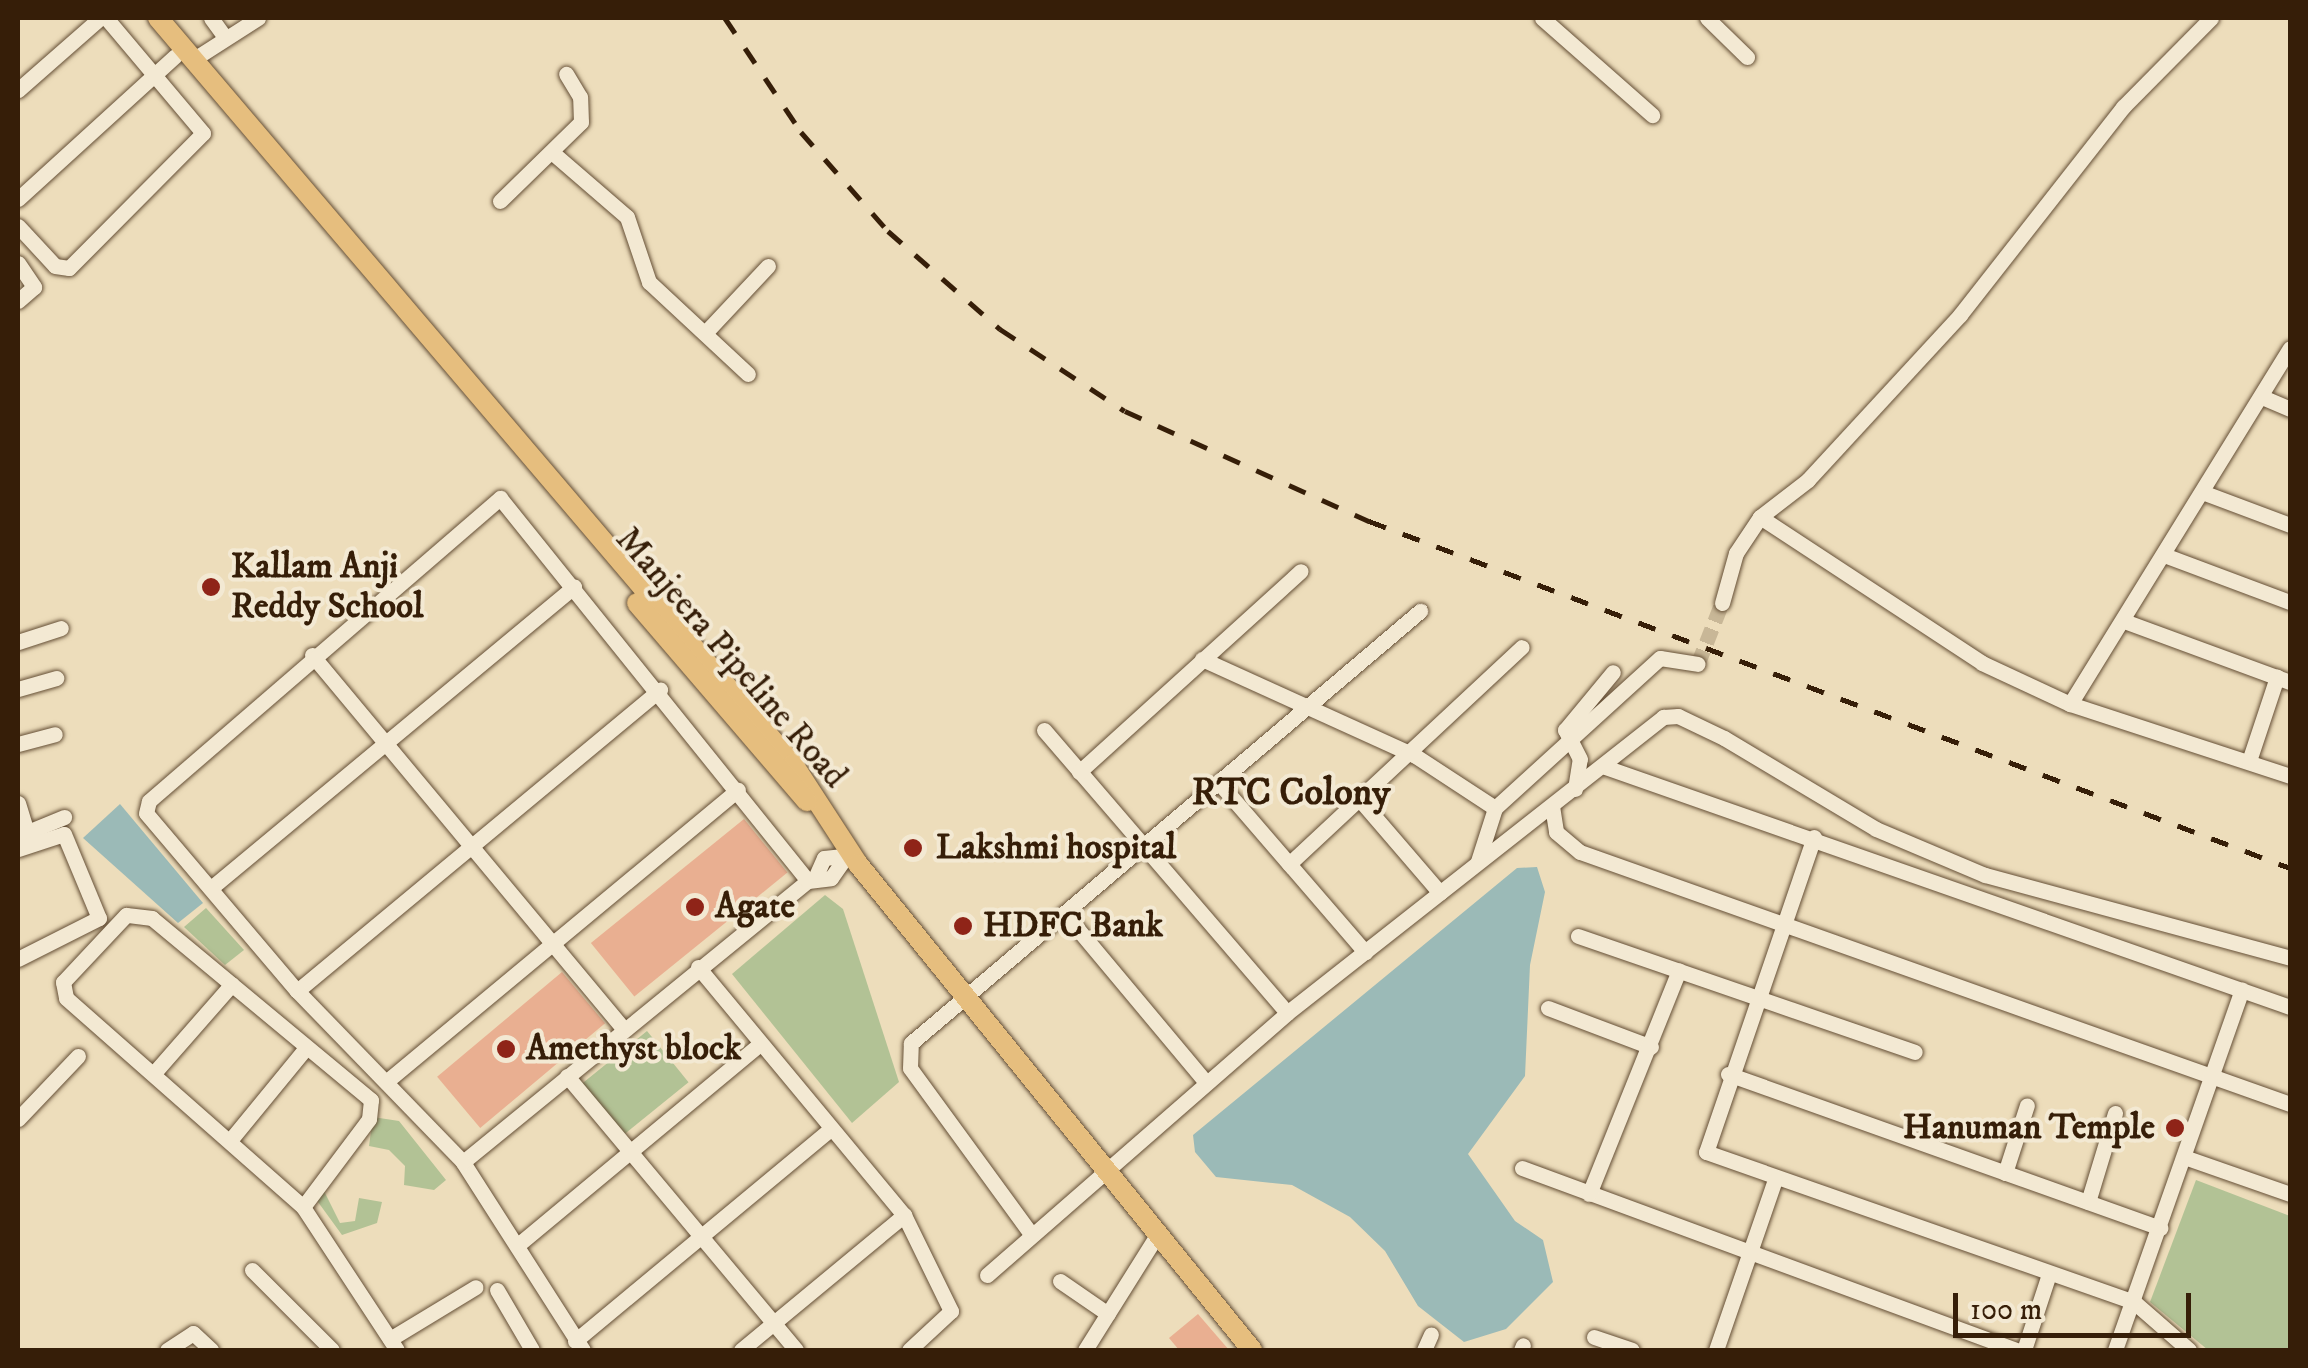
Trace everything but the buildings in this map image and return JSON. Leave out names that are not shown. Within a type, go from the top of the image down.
[{"type":"main road","name":"Manjeera Pipeline Road","points":[[142,18],[184,57]]},
{"type":"main road","name":"Manjeera Pipeline Road","points":[[158,18],[184,57],[780,777],[827,820],[846,854],[1252,1350]]},
{"type":"street","points":[[18,90],[103,18],[202,126],[200,140],[69,268],[56,266],[18,226]]},
{"type":"street","points":[[211,18],[225,37]]},
{"type":"street","points":[[18,199],[156,74],[258,18]]},
{"type":"street","points":[[1542,18],[1652,116]]},
{"type":"street","points":[[1706,18],[1747,57]]},
{"type":"street","points":[[1722,603],[1736,552],[1760,517],[1808,480],[1960,314],[2123,107],[2211,18]]},
{"type":"street","points":[[500,202],[554,154],[583,111],[566,74]]},
{"type":"street","points":[[554,154],[627,217],[649,282],[748,374]]},
{"type":"street","points":[[18,263],[34,287],[18,301]]},
{"type":"street","points":[[706,334],[768,266]]},
{"type":"street","points":[[2070,704],[2290,348]]},
{"type":"street","points":[[2262,397],[2290,409]]},
{"type":"street","points":[[2202,492],[2290,525]]},
{"type":"street","points":[[812,880],[500,498],[312,655],[149,800],[146,813],[297,991],[463,1162],[519,1244],[579,1346],[700,1237],[830,1129]]},
{"type":"street","points":[[1760,517],[1941,643],[2070,704],[2290,776]]},
{"type":"street","points":[[2164,556],[2290,602]]},
{"type":"street","points":[[1079,772],[1300,571]]},
{"type":"street","points":[[211,888],[574,587]]},
{"type":"street","points":[[1031,1234],[910,1068],[911,1043],[1221,785],[1420,611]]},
{"type":"street","points":[[2124,621],[2284,679],[2249,761]]},
{"type":"street","points":[[18,642],[61,628]]},
{"type":"street","points":[[1290,864],[1414,755],[1522,647]]},
{"type":"street","points":[[312,655],[624,1029]]},
{"type":"street","points":[[1478,861],[1495,808],[1660,658],[1698,664]]},
{"type":"street","points":[[1202,659],[1414,755],[1495,808]]},
{"type":"street","points":[[1575,789],[1580,759],[1568,744],[1571,718],[1612,672]]},
{"type":"street","points":[[18,689],[56,678]]},
{"type":"street","points":[[297,991],[660,690]]},
{"type":"street","points":[[986,1275],[1104,1165],[1286,1013],[1478,861],[1605,767],[1653,724],[1678,716],[1876,829],[2013,884],[2055,899],[2290,958]]},
{"type":"street","points":[[1044,730],[1286,1013]]},
{"type":"street","points":[[18,744],[55,734]]},
{"type":"street","points":[[1605,767],[1814,837],[2290,1007]]},
{"type":"street","points":[[1221,785],[1365,952]]},
{"type":"street","points":[[387,1081],[738,790]]},
{"type":"street","points":[[1362,801],[1440,892]]},
{"type":"street","points":[[18,803],[22,834],[64,817]]},
{"type":"street","points":[[1552,806],[1556,832],[1580,852],[2290,1104]]},
{"type":"street","points":[[18,849],[64,834],[99,918],[18,959]]},
{"type":"street","points":[[1814,837],[1728,1074],[1706,1152],[1775,1180],[2134,1302],[2189,1350]]},
{"type":"street","points":[[463,1162],[698,967],[812,880],[831,878],[846,854]]},
{"type":"street","points":[[2008,906],[2013,884]]},
{"type":"street","points":[[2052,922],[2055,899]]},
{"type":"street","points":[[303,1206],[373,1110],[371,1100],[141,912],[126,915],[63,982],[66,998],[232,1138],[303,1206],[393,1345],[476,1287]]},
{"type":"street","points":[[1066,915],[1205,1081]]},
{"type":"street","points":[[1578,936],[1916,1052]]},
{"type":"street","points":[[698,967],[904,1215],[951,1311],[910,1350]]},
{"type":"street","points":[[1589,1194],[1679,970]]},
{"type":"street","points":[[154,1073],[232,984]]},
{"type":"street","points":[[2115,1350],[2242,990]]},
{"type":"street","points":[[1548,1008],[1651,1047]]},
{"type":"street","points":[[519,1244],[760,1044]]},
{"type":"street","points":[[232,1138],[306,1048]]},
{"type":"street","points":[[18,1118],[78,1056]]},
{"type":"street","points":[[1728,1074],[2160,1228]]},
{"type":"street","points":[[567,1076],[796,1350]]},
{"type":"street","points":[[2005,1173],[2027,1104]]},
{"type":"street","points":[[2088,1202],[2115,1113]]},
{"type":"street","points":[[2184,1156],[2290,1194]]},
{"type":"street","points":[[1522,1168],[1968,1343],[2016,1350]]},
{"type":"street","points":[[1716,1350],[1775,1180]]},
{"type":"street","points":[[741,1350],[904,1215]]},
{"type":"street","points":[[1085,1350],[1157,1235]]},
{"type":"street","points":[[252,1270],[332,1350]]},
{"type":"street","points":[[2024,1350],[2049,1274]]},
{"type":"street","points":[[1060,1281],[1108,1314]]},
{"type":"street","points":[[497,1290],[532,1350]]},
{"type":"street","points":[[167,1350],[193,1333],[211,1350]]},
{"type":"street","points":[[1424,1350],[1431,1334]]},
{"type":"street","points":[[1594,1337],[1632,1350]]},
{"type":"green space","points":[[825,895],[843,909],[899,1082],[852,1123],[732,974]]},
{"type":"green space","points":[[206,908],[244,950],[225,965],[184,927]]},
{"type":"green space","points":[[647,1031],[689,1082],[619,1138],[578,1087]]},
{"type":"green space","points":[[373,1117],[399,1121],[446,1180],[434,1190],[404,1185],[405,1166],[389,1150],[369,1146]]},
{"type":"green space","points":[[2196,1180],[2290,1216],[2290,1350],[2208,1350],[2150,1302]]},
{"type":"green space","points":[[319,1181],[340,1223],[355,1221],[359,1198],[382,1202],[377,1223],[342,1235],[310,1191]]},
{"type":"water","points":[[120,804],[203,903],[178,923],[83,838]]},
{"type":"water","points":[[1537,867],[1545,892],[1530,965],[1525,1076],[1468,1154],[1515,1221],[1543,1240],[1553,1282],[1506,1329],[1464,1342],[1418,1306],[1385,1251],[1350,1217],[1292,1185],[1216,1177],[1195,1152],[1193,1135],[1517,868]]},
{"type":"tunnel","points":[[1698,664],[1722,603]]},
{"type":"railway","points":[[725,18],[801,132],[888,231],[1000,329],[1125,411],[1369,521],[2290,868]]},
{"type":"place","name":"Kallam Anji Reddy School","points":[[211,587]]},
{"type":"place","name":"Lakshmi hospital","points":[[913,848]]},
{"type":"place","name":"Agate","points":[[695,907]]},
{"type":"place","name":"HDFC Bank","points":[[963,926]]},
{"type":"place","name":"Amethyst block","points":[[506,1049]]},
{"type":"place","name":"Hanuman Temple","points":[[2175,1128]]},
{"type":"district","name":"RTC Colony","points":[[1291,794]]}]
